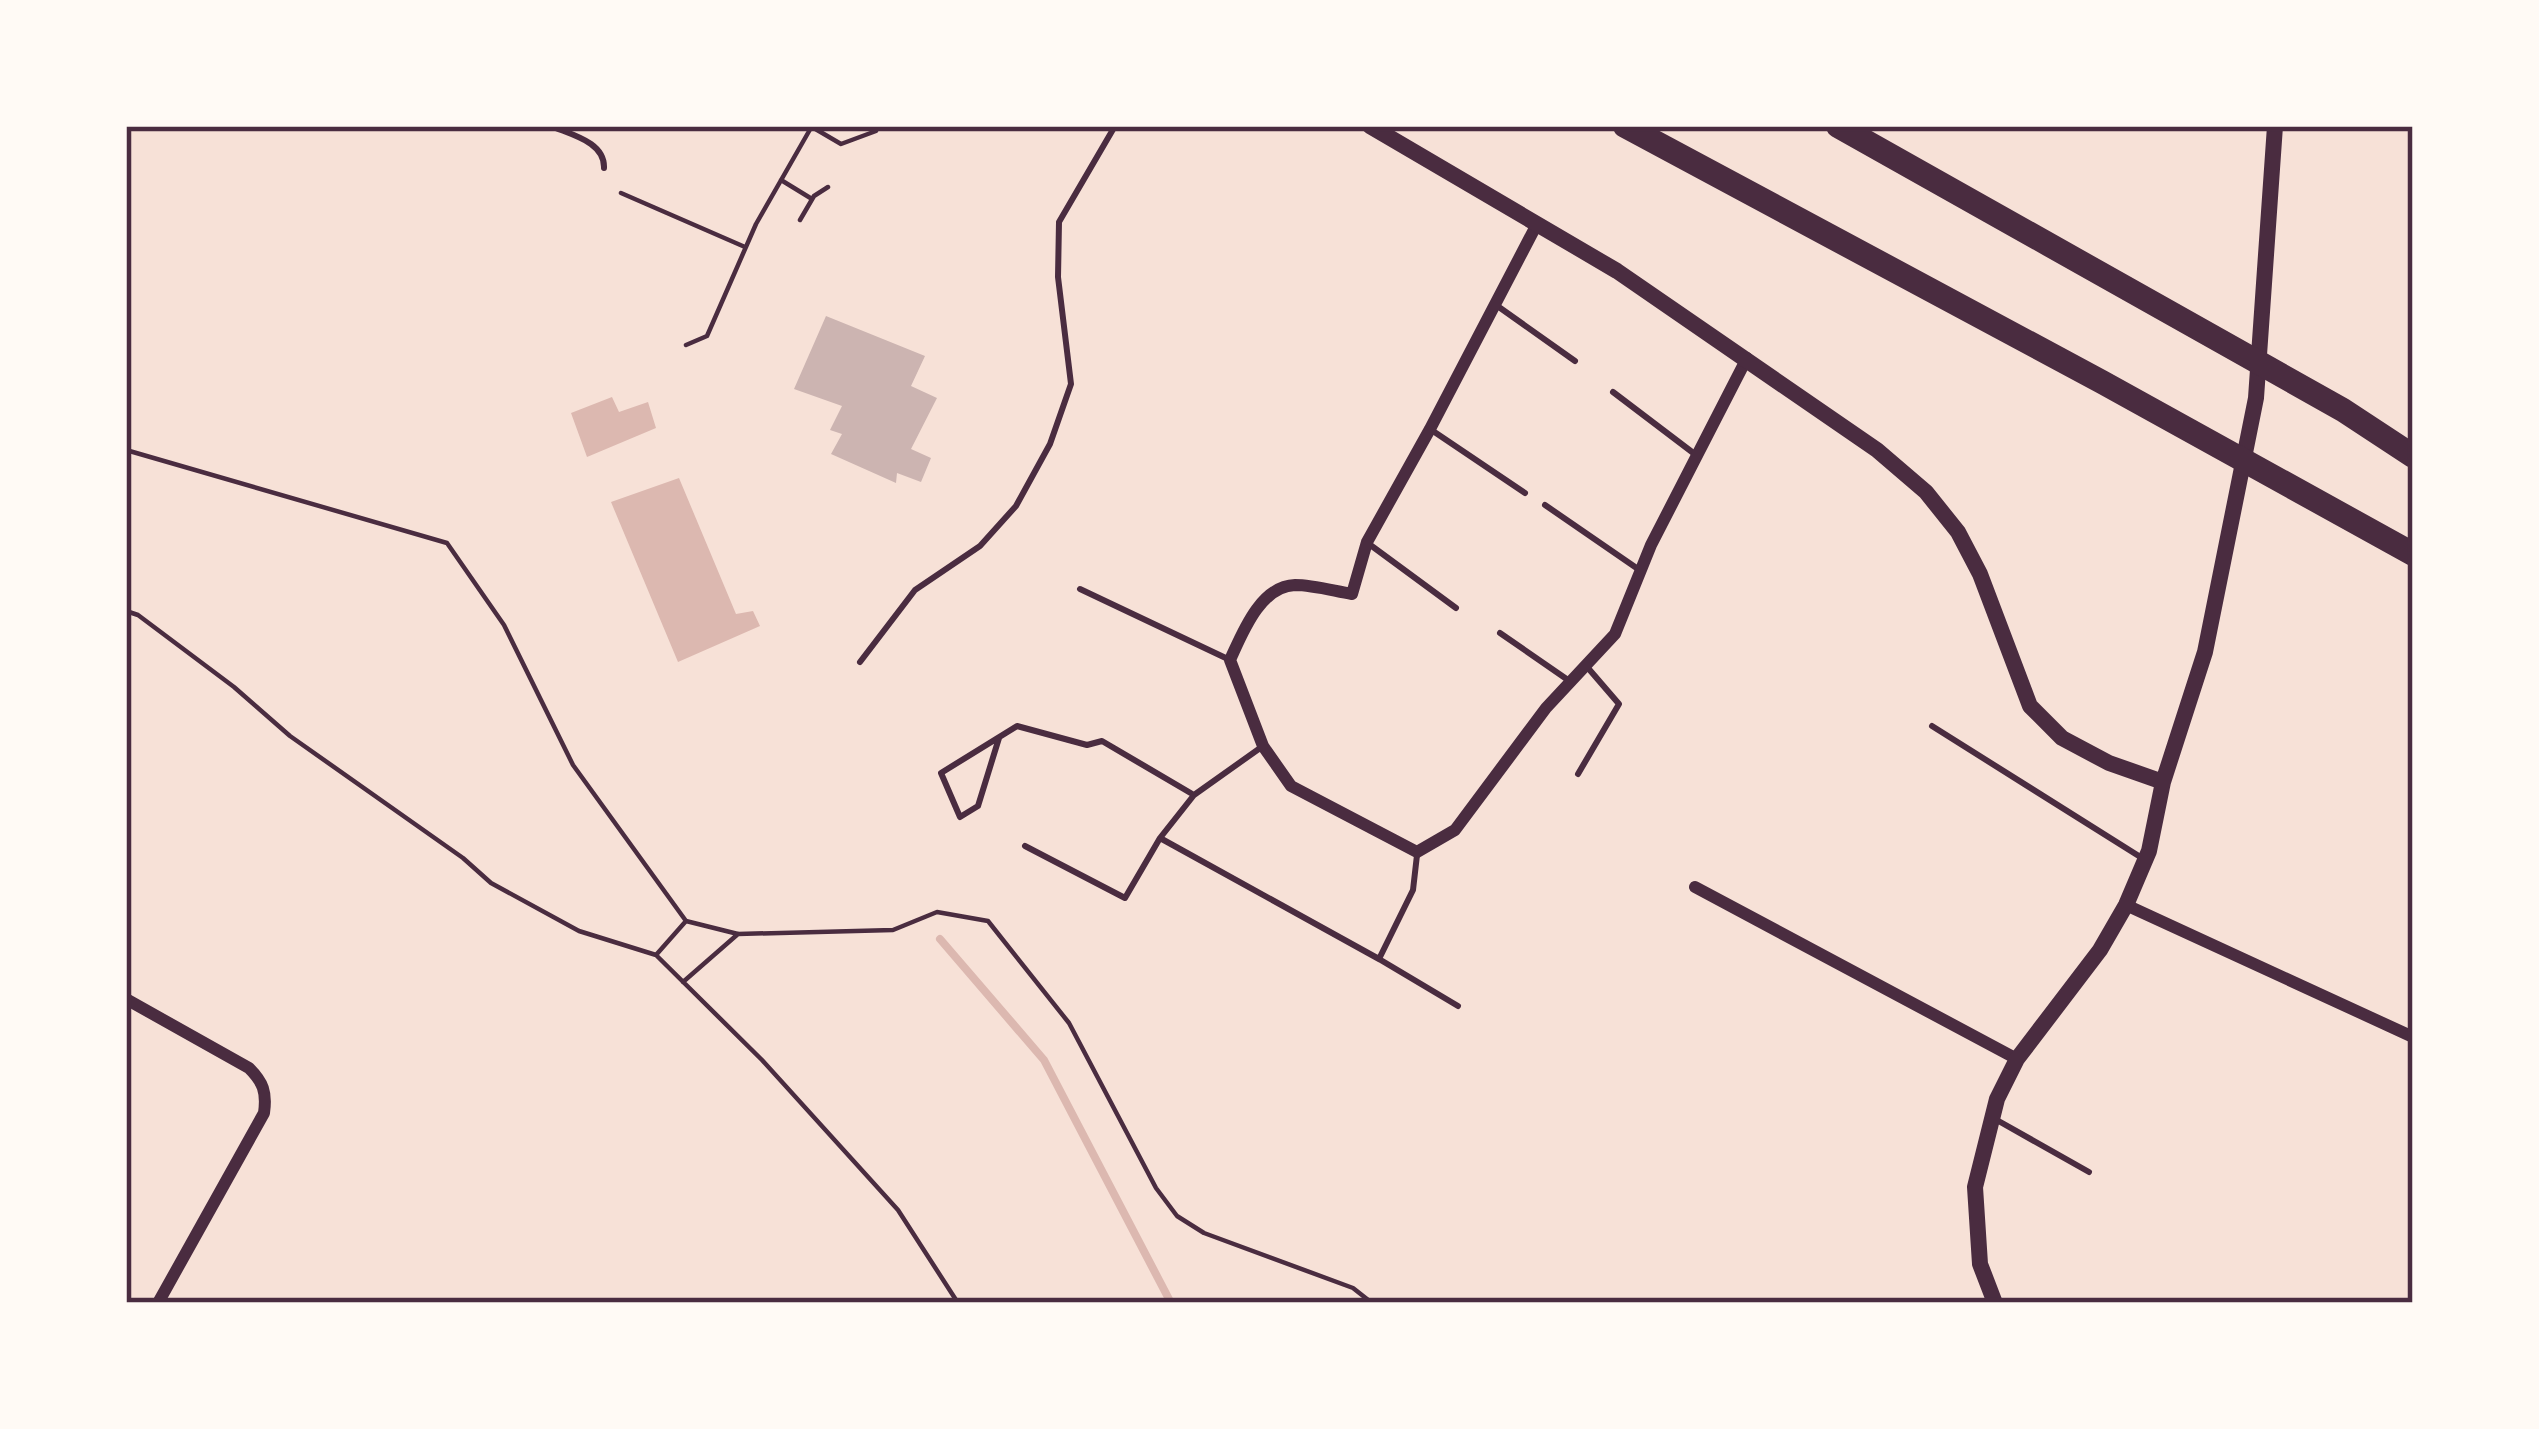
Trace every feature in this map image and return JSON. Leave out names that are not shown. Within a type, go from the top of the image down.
[{"type":"highway","points":[[1625,126],[2413,554]]},
{"type":"highway","points":[[1838,126],[2343,410],[2413,456]]},
{"type":"highway","points":[[2343,410],[2413,442]]},
{"type":"street","points":[[1370,126],[1618,272],[1877,450],[1926,492],[1958,532],[1980,574],[2030,706],[2062,738],[2109,763],[2162,782]]},
{"type":"street","points":[[1994,1303],[1980,1264],[1975,1187],[1992,1118],[2017,1059],[2100,950],[2126,905],[2145,860],[2162,782],[2205,652],[2256,398],[2275,126]]},
{"type":"street","points":[[1537,224],[1366,542],[1352,594],[1292,585],[1275,592],[1249,618],[1230,661],[1263,746],[1291,786],[1417,852],[1455,830],[1500,766],[1615,634],[1696,455],[1747,358]]},
{"type":"street","points":[[1695,887],[2017,1059]]},
{"type":"street","points":[[2126,905],[2413,1037]]},
{"type":"street","points":[[126,1000],[249,1067],[260,1078],[266,1095],[264,1113],[158,1303]]},
{"type":"lane","points":[[551,126],[596,147],[604,168]]},
{"type":"lane","points":[[860,662],[914,590],[980,546],[1016,506],[1050,444],[1071,384],[1058,277],[1059,222],[1115,126]]},
{"type":"lane","points":[[1496,305],[1575,361]]},
{"type":"lane","points":[[1612,392],[1696,455]]},
{"type":"lane","points":[[1430,429],[1525,493]]},
{"type":"lane","points":[[1545,506],[1641,571]]},
{"type":"lane","points":[[1366,542],[1456,608]]},
{"type":"lane","points":[[1080,589],[1230,661]]},
{"type":"lane","points":[[1500,633],[1571,682]]},
{"type":"lane","points":[[1577,774],[1619,704],[1586,665]]},
{"type":"lane","points":[[999,738],[978,806],[959,817],[941,773],[1017,726],[1087,745],[1102,741],[1195,795]]},
{"type":"lane","points":[[1932,726],[2145,860]]},
{"type":"lane","points":[[1025,846],[1125,898],[1160,838],[1195,795],[1263,746]]},
{"type":"lane","points":[[1160,838],[1458,1006]]},
{"type":"lane","points":[[1378,959],[1413,890],[1417,852]]},
{"type":"lane","points":[[1992,1118],[2089,1172]]},
{"type":"path","points":[[686,345],[707,336],[745,247],[812,126],[841,144],[876,131],[874,126]]},
{"type":"path","points":[[781,180],[812,199]]},
{"type":"path","points":[[800,220],[812,199],[828,187]]},
{"type":"path","points":[[621,193],[745,247]]},
{"type":"path","points":[[126,450],[447,543],[504,625],[573,765],[686,921],[738,934],[893,931],[937,912],[988,920],[1069,1023],[1156,1188],[1177,1216],[1204,1233],[1353,1288],[1372,1303]]},
{"type":"path","points":[[126,611],[138,615],[290,736],[464,858],[491,883],[580,931],[656,955],[762,1060],[898,1210],[958,1303]]},
{"type":"path","points":[[656,955],[686,921]]},
{"type":"path","points":[[683,982],[738,934]]},
{"type":"shaded area","points":[[612,397],[619,412],[648,402],[656,428],[587,457],[571,413]]},
{"type":"shaded area","points":[[679,478],[736,614],[753,611],[760,626],[678,662],[611,502]]},
{"type":"building","points":[[826,316],[925,356],[911,386],[937,398],[911,449],[931,458],[921,482],[897,473],[896,483],[831,454],[842,434],[830,430],[842,406],[794,389]]},
{"type":"waterway","points":[[940,939],[1044,1060],[1171,1303]]}]
